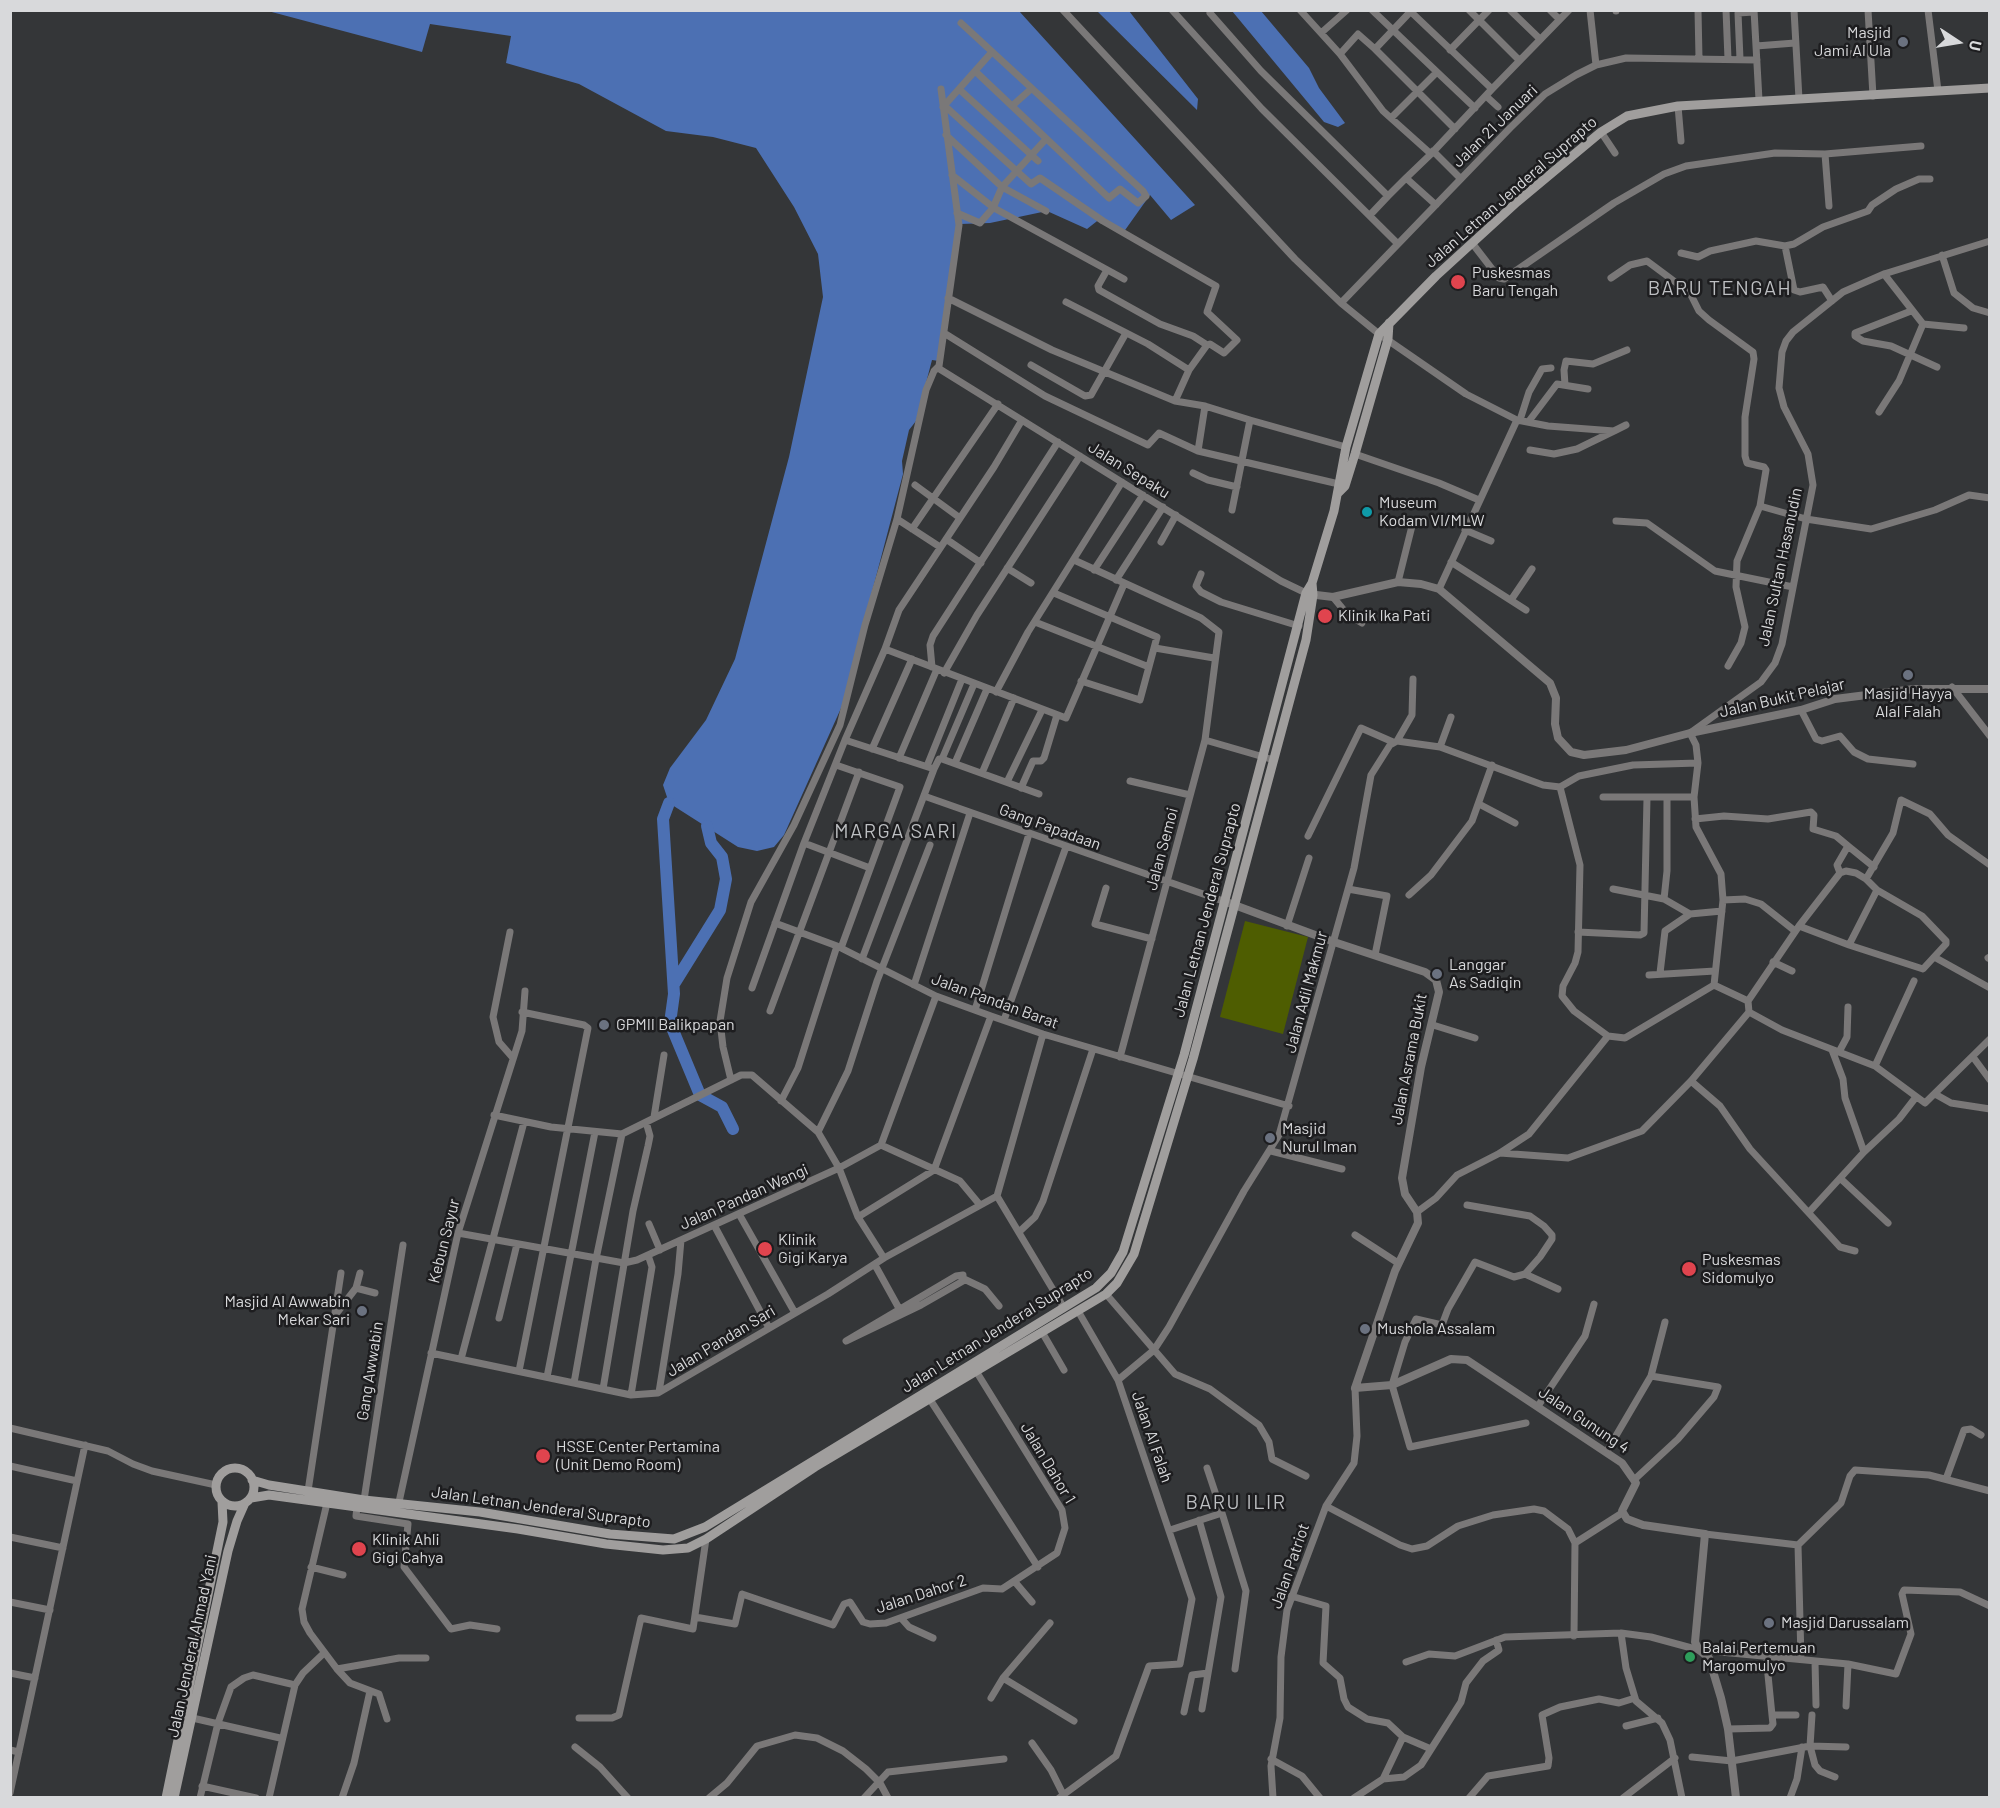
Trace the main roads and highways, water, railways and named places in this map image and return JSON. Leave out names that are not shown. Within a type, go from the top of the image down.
[{"type":"main road","name":"Jalan Letnan Jenderal Suprapto","points":[[1340,488],[1346,447],[1389,323],[1472,243],[1601,132],[1627,116],[1678,106],[1759,100],[1874,96],[1989,87]]},
{"type":"main road","name":"Jalan Letnan Jenderal Suprapto","points":[[248,1501],[269,1495],[518,1529],[606,1544],[673,1550],[688,1548],[706,1539],[849,1444],[1105,1280],[1123,1252],[1183,1075],[1269,758],[1299,626],[1340,488],[1355,454],[1383,336]]},
{"type":"main road","name":"Jalan Letnan Jenderal Suprapto","points":[[1269,758],[1306,640],[1309,594]]},
{"type":"main road","name":"Jalan Letnan Jenderal Suprapto","points":[[252,1480],[269,1485],[364,1500],[480,1512],[610,1534],[663,1540],[694,1533],[1078,1311],[1106,1294],[1117,1283],[1134,1254],[1181,1097],[1183,1075],[1193,1059],[1230,903]]},
{"type":"main road","points":[[234,1468],[245,1471],[252,1480],[254,1489],[248,1501],[236,1507],[222,1502],[216,1493],[216,1485],[222,1473],[234,1468]]},
{"type":"main road","name":"Jalan Jenderal Ahmad Yani","points":[[187,1717],[228,1551],[237,1521],[248,1501]]},
{"type":"main road","name":"Jalan Jenderal Ahmad Yani","points":[[174,1797],[223,1522],[222,1502]]},
{"type":"main road","points":[[606,1544],[610,1534]]},
{"type":"main road","name":"Jalan Jenderal Ahmad Yani","points":[[166,1797],[182,1742]]},
{"type":"water","points":[[268,11],[1019,11],[1195,205],[1171,220],[1150,195],[1123,233],[1101,218],[1087,229],[1047,211],[990,223],[960,224],[939,361],[932,360],[916,421],[909,430],[902,461],[903,474],[842,706],[784,835],[774,847],[757,851],[738,847],[669,803],[663,785],[670,768],[706,720],[735,659],[789,457],[823,297],[818,254],[794,207],[756,148],[713,137],[666,131],[579,84],[506,63],[511,36],[430,24],[422,52]]},
{"type":"water","points":[[1097,11],[1129,11],[1198,99],[1197,110]]},
{"type":"water","points":[[1232,11],[1261,11],[1309,68],[1319,88],[1345,123],[1338,127],[1324,122]]},
{"type":"waterway","points":[[669,803],[663,819],[674,994],[670,1023],[700,1095],[722,1107],[733,1129]]},
{"type":"waterway","points":[[674,984],[720,910],[726,879],[722,857],[711,843],[707,826]]},
{"type":"place","name":"Masjid Jami Al Ula","points":[[1903,42]]},
{"type":"place","name":"Puskesmas Baru Tengah","points":[[1458,282]]},
{"type":"place","name":"Museum Kodam VI/MLW","points":[[1367,512]]},
{"type":"place","name":"Klinik Ika Pati","points":[[1325,616]]},
{"type":"place","name":"Masjid Hayya Alal Falah","points":[[1908,675]]},
{"type":"place","name":"Langgar As Sadiqin","points":[[1437,974]]},
{"type":"place","name":"GPMII Balikpapan","points":[[604,1025]]},
{"type":"place","name":"Masjid Nurul Iman","points":[[1270,1138]]},
{"type":"place","name":"Klinik Gigi Karya","points":[[765,1249]]},
{"type":"place","name":"Puskesmas Sidomulyo","points":[[1689,1269]]},
{"type":"place","name":"Masjid Al Awwabin Mekar Sari","points":[[362,1311]]},
{"type":"place","name":"Mushola Assalam","points":[[1365,1329]]},
{"type":"place","name":"HSSE Center Pertamina (Unit Demo Room)","points":[[543,1456]]},
{"type":"place","name":"Klinik Ahli Gigi Cahya","points":[[359,1549]]},
{"type":"place","name":"Masjid Darussalam","points":[[1769,1623]]},
{"type":"place","name":"Balai Pertemuan Margomulyo","points":[[1690,1657]]},
{"type":"district","name":"BARU TENGAH","points":[[1720,288]]},
{"type":"district","name":"MARGA SARI","points":[[896,831]]},
{"type":"district","name":"BARU ILIR","points":[[1236,1502]]}]
